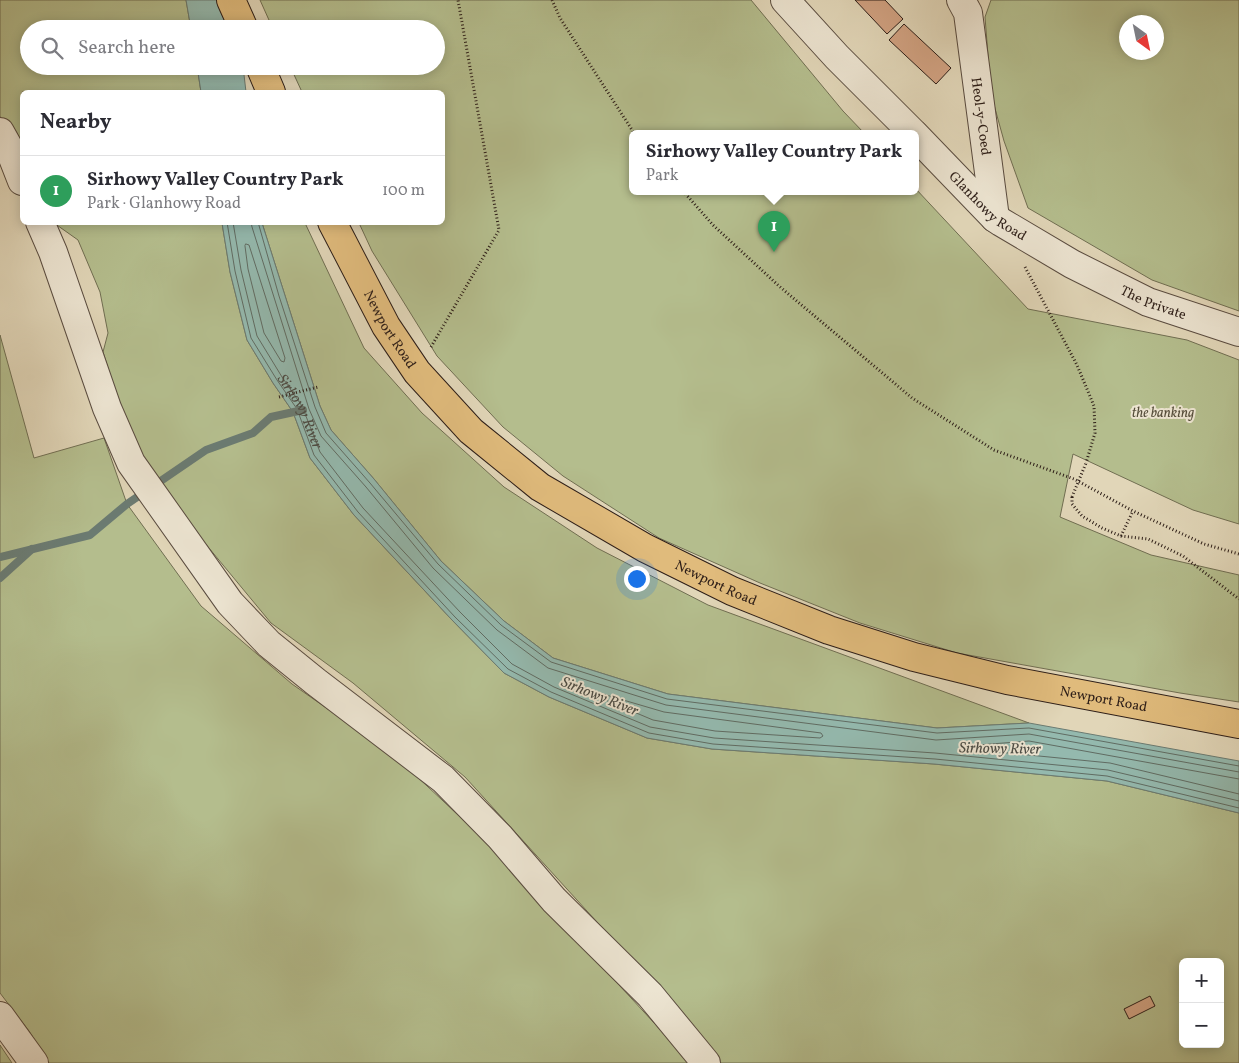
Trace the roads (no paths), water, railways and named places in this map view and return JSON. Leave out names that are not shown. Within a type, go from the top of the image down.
[{"type":"main road","points":[[231,0],[240,20]]},
{"type":"main road","points":[[264,75],[270,90]]},
{"type":"main road","name":"Newport Road","points":[[334,225],[386,326],[416,372],[471,431],[540,487],[646,548],[732,590],[829,630],[914,657],[1007,680],[1239,724]]},
{"type":"street","name":"Glanhowy Road","points":[[785,0],[837,57],[910,130]]},
{"type":"street","name":"Heol-y-Coed","points":[[968,4],[994,218]]},
{"type":"street","points":[[0,132],[20,176]]},
{"type":"street","name":"Glanhowy Road","points":[[919,139],[994,218],[1072,264]]},
{"type":"street","points":[[41,225],[53,252],[107,408],[132,463],[230,603],[269,644],[443,779],[500,837],[554,900],[650,994],[706,1063]]},
{"type":"street","name":"The Private","points":[[1072,264],[1148,302],[1239,332]]},
{"type":"street","points":[[0,1016],[34,1063]]},
{"type":"water","points":[[186,0],[234,0],[237,20],[189,20]]},
{"type":"water","points":[[198,75],[244,75],[246,90],[201,90]]},
{"type":"water","name":"Sirhowy River","points":[[222,225],[263,225],[320,406],[331,430],[441,561],[504,621],[553,658],[668,694],[937,728],[1029,723],[1239,761],[1239,813],[1107,781],[934,764],[712,749],[647,738],[549,697],[504,673],[354,515],[310,458],[293,412],[247,340],[230,272]]},
{"type":"waterway","name":"Sirhowy River","points":[[0,557],[90,535],[127,504],[206,450],[253,433],[271,417],[303,410]]},
{"type":"waterway","points":[[0,578],[32,549]]},
{"type":"place","name":"Sirhowy Valley Country Park","points":[[774,252]]},
{"type":"park label","name":"the banking","points":[[1163,412]]}]
